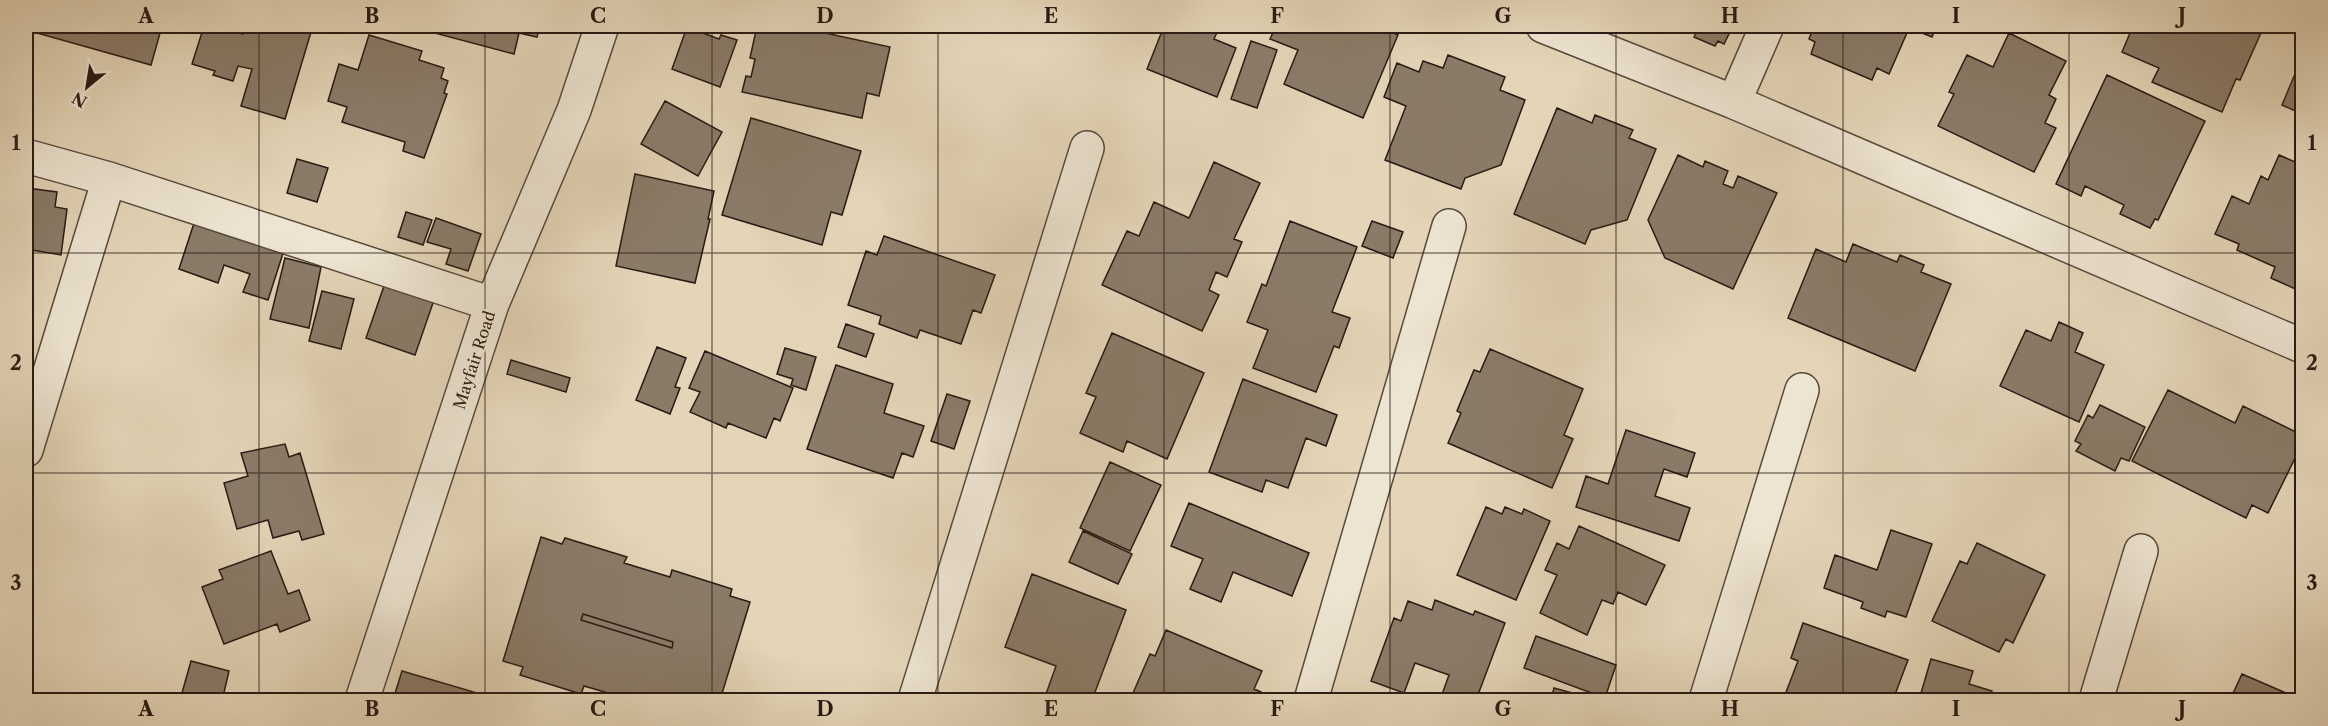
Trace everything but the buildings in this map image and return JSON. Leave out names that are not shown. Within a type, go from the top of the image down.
[{"type":"street","name":"Mayfair Road","points":[[362,700],[492,304],[574,110],[602,26]]},
{"type":"street","points":[[1543,26],[1734,102],[2302,346]]},
{"type":"street","points":[[1734,102],[1767,26]]},
{"type":"street","points":[[915,700],[1087,148]]},
{"type":"street","points":[[26,156],[109,179],[492,304]]},
{"type":"street","points":[[26,450],[109,179]]},
{"type":"street","points":[[1311,700],[1449,226]]},
{"type":"street","points":[[1706,700],[1802,390]]},
{"type":"street","points":[[2096,700],[2141,551]]}]
